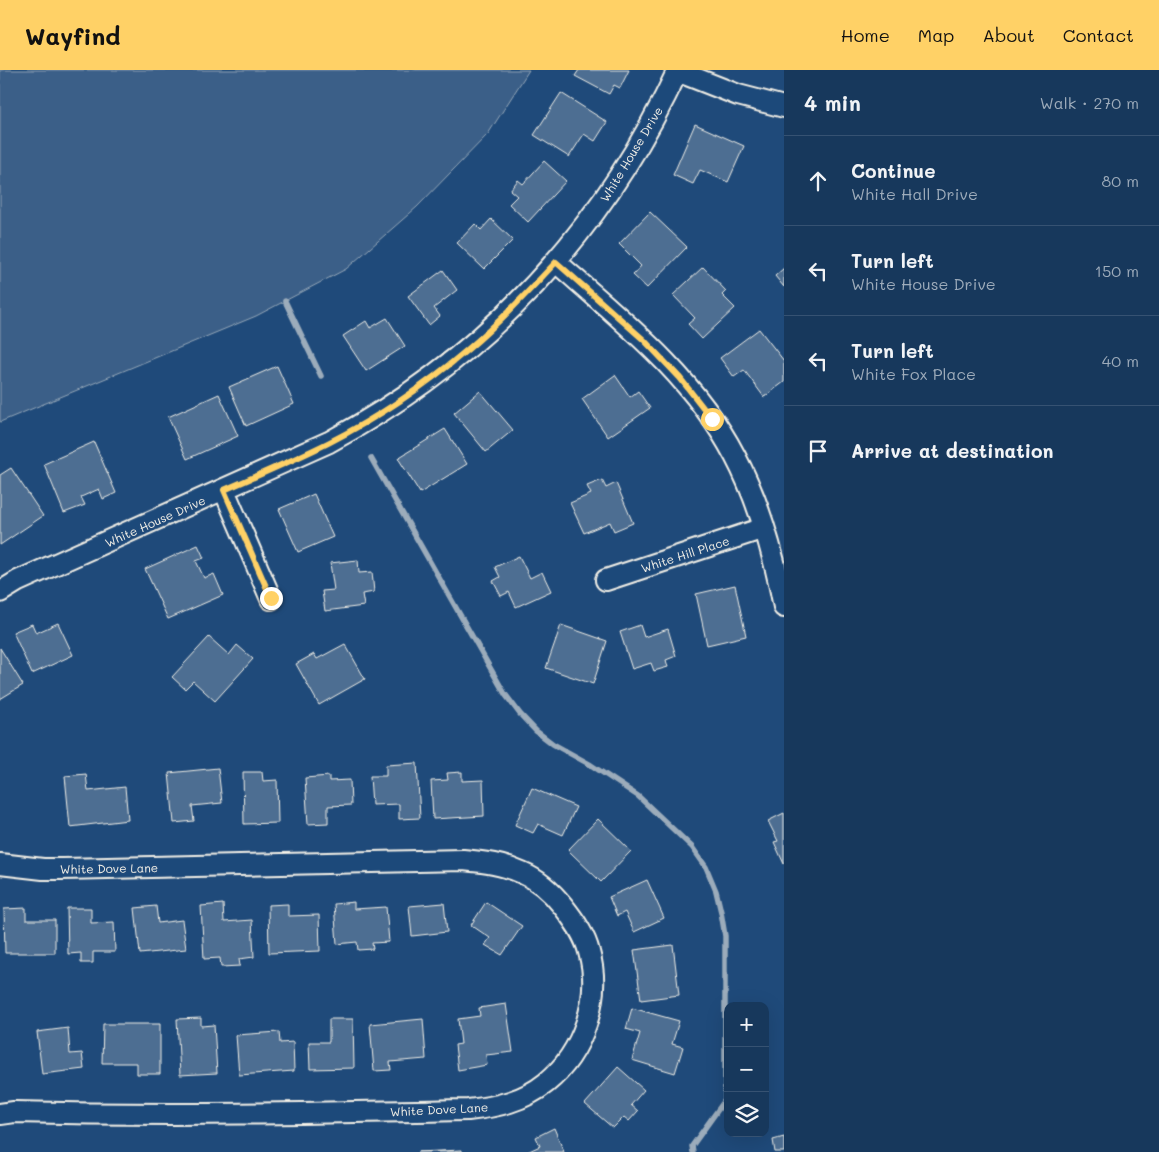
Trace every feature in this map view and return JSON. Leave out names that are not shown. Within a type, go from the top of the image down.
[{"type":"street","points":[[678,70],[738,95],[784,107]]},
{"type":"street","name":"White House Drive","points":[[0,592],[18,581],[329,442],[361,425],[415,390],[466,351],[501,320],[556,262],[599,208],[621,175],[678,70]]},
{"type":"street","points":[[556,262],[644,340],[674,370],[712,419],[734,454],[750,489],[777,572],[784,607]]},
{"type":"street","points":[[224,490],[271,598]]},
{"type":"street","name":"White Hill Place","points":[[606,580],[764,528]]},
{"type":"street","name":"White Dove Lane","points":[[0,864],[62,869],[463,860],[487,862],[506,866],[524,874],[545,887],[561,903],[573,918],[589,950],[594,986],[591,1005],[580,1039],[559,1070],[545,1083],[528,1094],[489,1108],[270,1114],[182,1115],[14,1112],[0,1114]]},
{"type":"shaded area","points":[[0,70],[529,70],[488,134],[417,207],[346,269],[256,316],[0,422]]},
{"type":"building","points":[[579,70],[629,70],[620,88],[614,85],[609,94],[575,76]]},
{"type":"building","points":[[561,93],[607,122],[595,141],[584,134],[569,157],[534,135]]},
{"type":"building","points":[[695,124],[744,146],[728,182],[700,170],[693,184],[673,175]]},
{"type":"building","points":[[544,161],[566,181],[528,222],[509,204],[517,196],[510,190],[518,180],[523,184]]},
{"type":"building","points":[[650,212],[687,247],[647,288],[633,275],[641,266],[619,244]]},
{"type":"building","points":[[491,219],[513,240],[484,269],[457,243],[475,224],[481,230]]},
{"type":"building","points":[[703,267],[726,291],[722,295],[735,308],[702,339],[688,324],[695,318],[673,295]]},
{"type":"building","points":[[784,268],[784,287],[775,276]]},
{"type":"building","points":[[443,270],[457,290],[434,308],[440,316],[429,325],[408,296]]},
{"type":"building","points":[[387,318],[405,346],[366,371],[343,336],[366,321],[370,328]]},
{"type":"building","points":[[759,329],[784,361],[784,382],[764,397],[744,370],[734,377],[720,358]]},
{"type":"building","points":[[277,366],[294,404],[246,426],[229,387]]},
{"type":"building","points":[[615,375],[630,397],[638,391],[650,408],[608,437],[582,399]]},
{"type":"building","points":[[480,391],[513,430],[486,452],[454,413]]},
{"type":"building","points":[[219,394],[238,436],[187,459],[168,417]]},
{"type":"building","points":[[445,429],[467,464],[420,493],[398,458]]},
{"type":"building","points":[[94,442],[116,493],[103,499],[99,489],[81,497],[85,505],[64,513],[44,464]]},
{"type":"building","points":[[11,468],[43,516],[0,545],[0,475]]},
{"type":"building","points":[[602,480],[606,488],[616,483],[633,523],[614,531],[610,522],[584,533],[570,503],[591,494],[587,486]]},
{"type":"building","points":[[314,494],[333,537],[298,552],[279,509]]},
{"type":"building","points":[[198,545],[204,558],[196,561],[204,578],[214,574],[223,595],[168,619],[145,569]]},
{"type":"building","points":[[519,556],[530,578],[542,572],[551,591],[516,607],[509,592],[501,596],[493,581],[500,577],[495,567]]},
{"type":"building","points":[[358,560],[359,573],[372,572],[374,592],[362,594],[364,606],[325,611],[322,591],[334,590],[330,563]]},
{"type":"building","points":[[735,585],[746,636],[707,645],[696,594]]},
{"type":"building","points":[[58,623],[73,655],[32,674],[13,632],[32,624],[36,633]]},
{"type":"building","points":[[561,625],[607,641],[593,684],[546,668]]},
{"type":"building","points":[[640,625],[644,637],[668,629],[676,656],[666,660],[668,667],[654,671],[651,663],[632,669],[620,632]]},
{"type":"building","points":[[209,637],[229,655],[237,645],[253,659],[215,701],[193,681],[185,689],[172,677]]},
{"type":"building","points":[[345,644],[365,679],[319,705],[296,664],[314,654],[317,659]]},
{"type":"building","points":[[0,648],[23,685],[0,699]]},
{"type":"building","points":[[417,763],[420,818],[399,819],[399,804],[372,805],[370,776],[386,776],[386,765]]},
{"type":"building","points":[[218,768],[222,803],[192,806],[194,821],[174,823],[169,773]]},
{"type":"building","points":[[243,772],[262,772],[263,781],[277,780],[278,823],[244,824]]},
{"type":"building","points":[[462,772],[462,781],[483,780],[484,816],[433,819],[431,781],[448,780],[447,773]]},
{"type":"building","points":[[86,774],[88,791],[125,787],[128,820],[70,827],[65,776]]},
{"type":"building","points":[[329,776],[329,781],[350,780],[351,805],[328,806],[328,823],[308,824],[305,778]]},
{"type":"building","points":[[532,788],[576,807],[563,835],[538,824],[533,833],[515,825]]},
{"type":"building","points":[[784,813],[784,864],[774,842],[778,841],[768,821]]},
{"type":"building","points":[[598,819],[631,851],[601,882],[568,850]]},
{"type":"building","points":[[647,880],[664,918],[634,932],[625,912],[617,916],[609,897]]},
{"type":"building","points":[[354,902],[354,909],[386,907],[389,942],[372,943],[373,949],[358,950],[357,942],[337,944],[334,904]]},
{"type":"building","points":[[486,902],[522,926],[502,955],[485,945],[490,938],[471,925]]},
{"type":"building","points":[[444,903],[447,932],[412,936],[409,906]]},
{"type":"building","points":[[223,904],[224,922],[252,920],[254,957],[239,959],[240,966],[221,967],[220,958],[204,959],[201,906]]},
{"type":"building","points":[[288,904],[288,916],[319,915],[320,951],[269,953],[268,905]]},
{"type":"building","points":[[156,906],[158,923],[182,920],[186,949],[140,954],[135,908]]},
{"type":"building","points":[[26,908],[26,920],[55,920],[55,953],[5,953],[4,909]]},
{"type":"building","points":[[67,908],[91,908],[91,923],[114,922],[115,952],[93,952],[93,963],[81,963],[81,953],[68,954]]},
{"type":"building","points":[[673,945],[679,995],[641,1000],[634,950]]},
{"type":"building","points":[[506,1004],[513,1052],[486,1055],[487,1065],[458,1070],[455,1045],[461,1044],[458,1019],[480,1016],[479,1008]]},
{"type":"building","points":[[632,1008],[679,1021],[672,1044],[683,1047],[675,1073],[632,1060],[640,1033],[626,1029]]},
{"type":"building","points":[[201,1018],[201,1026],[214,1025],[217,1073],[180,1075],[177,1019]]},
{"type":"building","points":[[329,1019],[353,1019],[354,1068],[310,1069],[309,1042],[329,1042]]},
{"type":"building","points":[[423,1019],[426,1059],[390,1062],[391,1070],[374,1071],[370,1024]]},
{"type":"building","points":[[103,1024],[160,1024],[160,1074],[137,1074],[137,1063],[102,1063]]},
{"type":"building","points":[[68,1028],[70,1054],[82,1053],[84,1069],[42,1074],[37,1032]]},
{"type":"building","points":[[279,1032],[280,1043],[293,1042],[294,1071],[239,1075],[236,1035]]},
{"type":"building","points":[[618,1067],[644,1090],[631,1105],[638,1111],[629,1121],[624,1117],[613,1128],[585,1104]]},
{"type":"building","points":[[554,1128],[564,1152],[527,1152],[540,1146],[536,1137]]},
{"type":"building","points":[[784,1137],[784,1152],[775,1152],[773,1140]]},
{"type":"building","points":[[462,1150],[462,1152],[417,1152]]},
{"type":"waterway","points":[[285,301],[321,376]]},
{"type":"waterway","points":[[371,458],[505,694],[520,714],[536,731],[553,744],[591,765],[638,796],[692,847],[706,867],[716,891],[725,936],[725,1100],[692,1146],[693,1152]]},
{"type":"route","points":[[271,598],[224,490],[310,452],[349,432],[415,390],[466,351],[501,320],[556,262],[644,340],[667,363],[712,419]]}]
